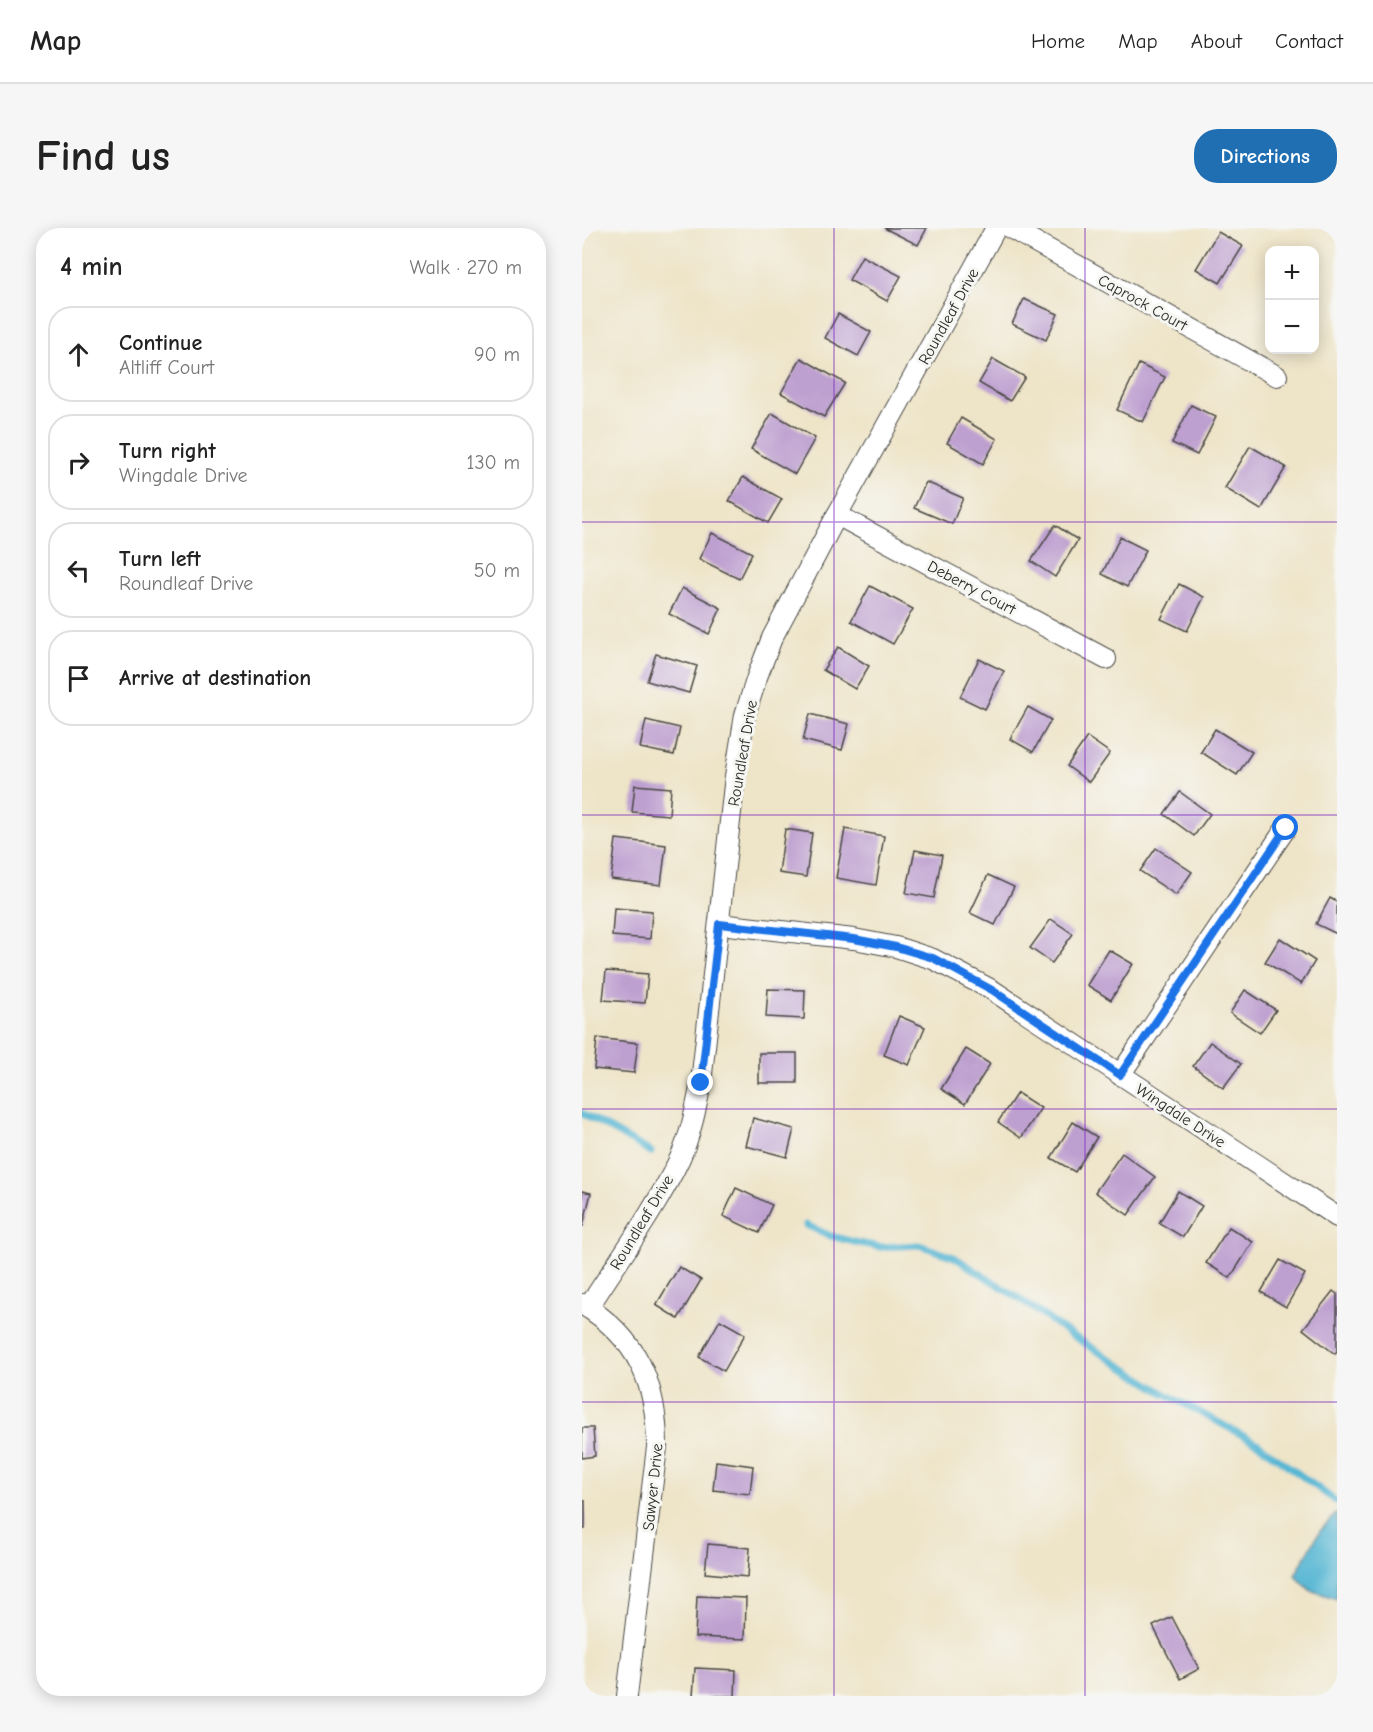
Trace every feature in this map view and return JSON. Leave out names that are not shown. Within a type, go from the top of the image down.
[{"type":"street","name":"Roundleaf Drive","points":[[585,1306],[667,1181],[680,1157],[693,1120],[701,1083],[735,776],[745,715],[757,677],[772,638],[837,515],[996,228]]},
{"type":"street","name":"Caprock Court","points":[[1010,228],[1277,376]]},
{"type":"street","name":"Deberry Court","points":[[837,515],[1106,659]]},
{"type":"street","points":[[1120,1075],[1286,828]]},
{"type":"street","name":"Wingdale Drive","points":[[719,924],[854,939],[896,947],[933,958],[992,990],[1337,1217]]},
{"type":"street","name":"Sawyer Drive","points":[[585,1306],[609,1323],[635,1352],[648,1383],[657,1416],[657,1447],[627,1696]]},
{"type":"water","points":[[1337,1513],[1337,1599],[1310,1590],[1295,1575],[1320,1531]]},
{"type":"building","points":[[884,228],[927,228],[918,245]]},
{"type":"building","points":[[1218,232],[1243,246],[1220,283],[1196,269]]},
{"type":"building","points":[[862,256],[901,276],[887,301],[849,280]]},
{"type":"building","points":[[1024,299],[1058,314],[1046,340],[1012,324]]},
{"type":"building","points":[[838,314],[871,332],[858,356],[825,338]]},
{"type":"building","points":[[801,358],[845,383],[824,417],[781,393]]},
{"type":"building","points":[[993,359],[1025,377],[1010,401],[979,383]]},
{"type":"building","points":[[1139,364],[1165,377],[1143,422],[1117,410]]},
{"type":"building","points":[[1191,405],[1216,417],[1197,455],[1172,443]]},
{"type":"building","points":[[772,413],[815,438],[795,474],[751,449]]},
{"type":"building","points":[[961,418],[997,439],[983,464],[947,443]]},
{"type":"building","points":[[1250,446],[1286,467],[1261,510],[1225,488]]},
{"type":"building","points":[[743,477],[782,499],[768,523],[729,501]]},
{"type":"building","points":[[926,482],[963,498],[952,524],[914,508]]},
{"type":"building","points":[[1055,525],[1078,540],[1055,577],[1031,561]]},
{"type":"building","points":[[712,533],[752,553],[739,579],[699,559]]},
{"type":"building","points":[[1120,537],[1146,550],[1127,587],[1102,574]]},
{"type":"building","points":[[1179,584],[1204,597],[1187,631],[1161,619]]},
{"type":"building","points":[[870,586],[913,609],[893,644],[851,621]]},
{"type":"building","points":[[682,588],[721,608],[709,634],[669,614]]},
{"type":"building","points":[[838,647],[869,666],[855,689],[823,670]]},
{"type":"building","points":[[656,654],[697,666],[689,693],[647,681]]},
{"type":"building","points":[[979,659],[1004,671],[985,709],[960,697]]},
{"type":"building","points":[[1028,707],[1051,720],[1033,752],[1010,739]]},
{"type":"building","points":[[810,714],[849,724],[842,750],[803,740]]},
{"type":"building","points":[[646,720],[680,728],[674,755],[640,748]]},
{"type":"building","points":[[1215,729],[1252,752],[1237,775],[1201,752]]},
{"type":"building","points":[[1087,737],[1110,753],[1089,782],[1067,766]]},
{"type":"building","points":[[635,785],[671,788],[669,815],[632,812]]},
{"type":"building","points":[[1180,792],[1210,814],[1194,836],[1164,814]]},
{"type":"building","points":[[785,829],[812,833],[806,877],[779,873]]},
{"type":"building","points":[[845,829],[884,836],[876,885],[836,878]]},
{"type":"building","points":[[616,839],[666,845],[661,885],[611,879]]},
{"type":"building","points":[[1156,848],[1192,872],[1176,895],[1140,871]]},
{"type":"building","points":[[915,850],[942,855],[934,898],[906,893]]},
{"type":"building","points":[[988,875],[1014,887],[995,925],[970,913]]},
{"type":"building","points":[[1330,898],[1337,902],[1337,934],[1316,924]]},
{"type":"building","points":[[614,908],[652,911],[650,939],[612,936]]},
{"type":"building","points":[[1051,919],[1073,934],[1052,963],[1030,948]]},
{"type":"building","points":[[1280,938],[1315,961],[1301,984],[1265,962]]},
{"type":"building","points":[[1109,950],[1133,964],[1111,1000],[1087,985]]},
{"type":"building","points":[[606,971],[648,974],[645,1003],[603,1000]]},
{"type":"building","points":[[768,989],[805,990],[804,1019],[766,1017]]},
{"type":"building","points":[[1245,990],[1276,1010],[1260,1033],[1230,1013]]},
{"type":"building","points":[[899,1016],[925,1027],[909,1065],[884,1055]]},
{"type":"building","points":[[597,1038],[638,1043],[634,1073],[594,1069]]},
{"type":"building","points":[[1210,1042],[1241,1064],[1223,1088],[1193,1066]]},
{"type":"building","points":[[966,1049],[990,1064],[965,1104],[941,1089]]},
{"type":"building","points":[[759,1053],[797,1053],[797,1083],[759,1083]]},
{"type":"building","points":[[1017,1093],[1041,1108],[1021,1138],[998,1122]]},
{"type":"building","points":[[753,1118],[794,1129],[787,1157],[746,1146]]},
{"type":"building","points":[[1073,1122],[1097,1137],[1075,1172],[1051,1158]]},
{"type":"building","points":[[1122,1153],[1155,1177],[1128,1215],[1095,1192]]},
{"type":"building","points":[[736,1188],[772,1205],[759,1233],[723,1216]]},
{"type":"building","points":[[582,1191],[591,1193],[583,1226],[582,1226]]},
{"type":"building","points":[[1178,1191],[1202,1206],[1183,1237],[1159,1223]]},
{"type":"building","points":[[1229,1227],[1253,1242],[1230,1278],[1206,1263]]},
{"type":"building","points":[[1280,1260],[1305,1274],[1286,1307],[1261,1292]]},
{"type":"building","points":[[679,1267],[701,1280],[678,1319],[656,1305]]},
{"type":"building","points":[[1333,1291],[1337,1294],[1337,1351],[1335,1354],[1303,1329]]},
{"type":"building","points":[[720,1320],[745,1334],[724,1371],[699,1357]]},
{"type":"building","points":[[582,1428],[593,1428],[595,1456],[582,1458]]},
{"type":"building","points":[[716,1461],[753,1466],[750,1494],[713,1490]]},
{"type":"building","points":[[582,1501],[585,1501],[585,1529],[582,1529]]},
{"type":"building","points":[[708,1544],[750,1548],[748,1577],[705,1573]]},
{"type":"building","points":[[697,1596],[746,1598],[745,1639],[695,1637]]},
{"type":"building","points":[[1172,1617],[1199,1669],[1180,1679],[1153,1626]]},
{"type":"building","points":[[695,1668],[736,1670],[735,1696],[693,1696]]},
{"type":"waterway","points":[[582,1113],[651,1152]]},
{"type":"waterway","points":[[806,1225],[831,1236],[858,1243],[881,1247],[919,1245],[954,1257],[1164,1393],[1257,1443],[1337,1502]]},
{"type":"route","points":[[701,1083],[719,924],[854,939],[896,947],[933,958],[992,990],[1120,1075],[1286,828]]}]
